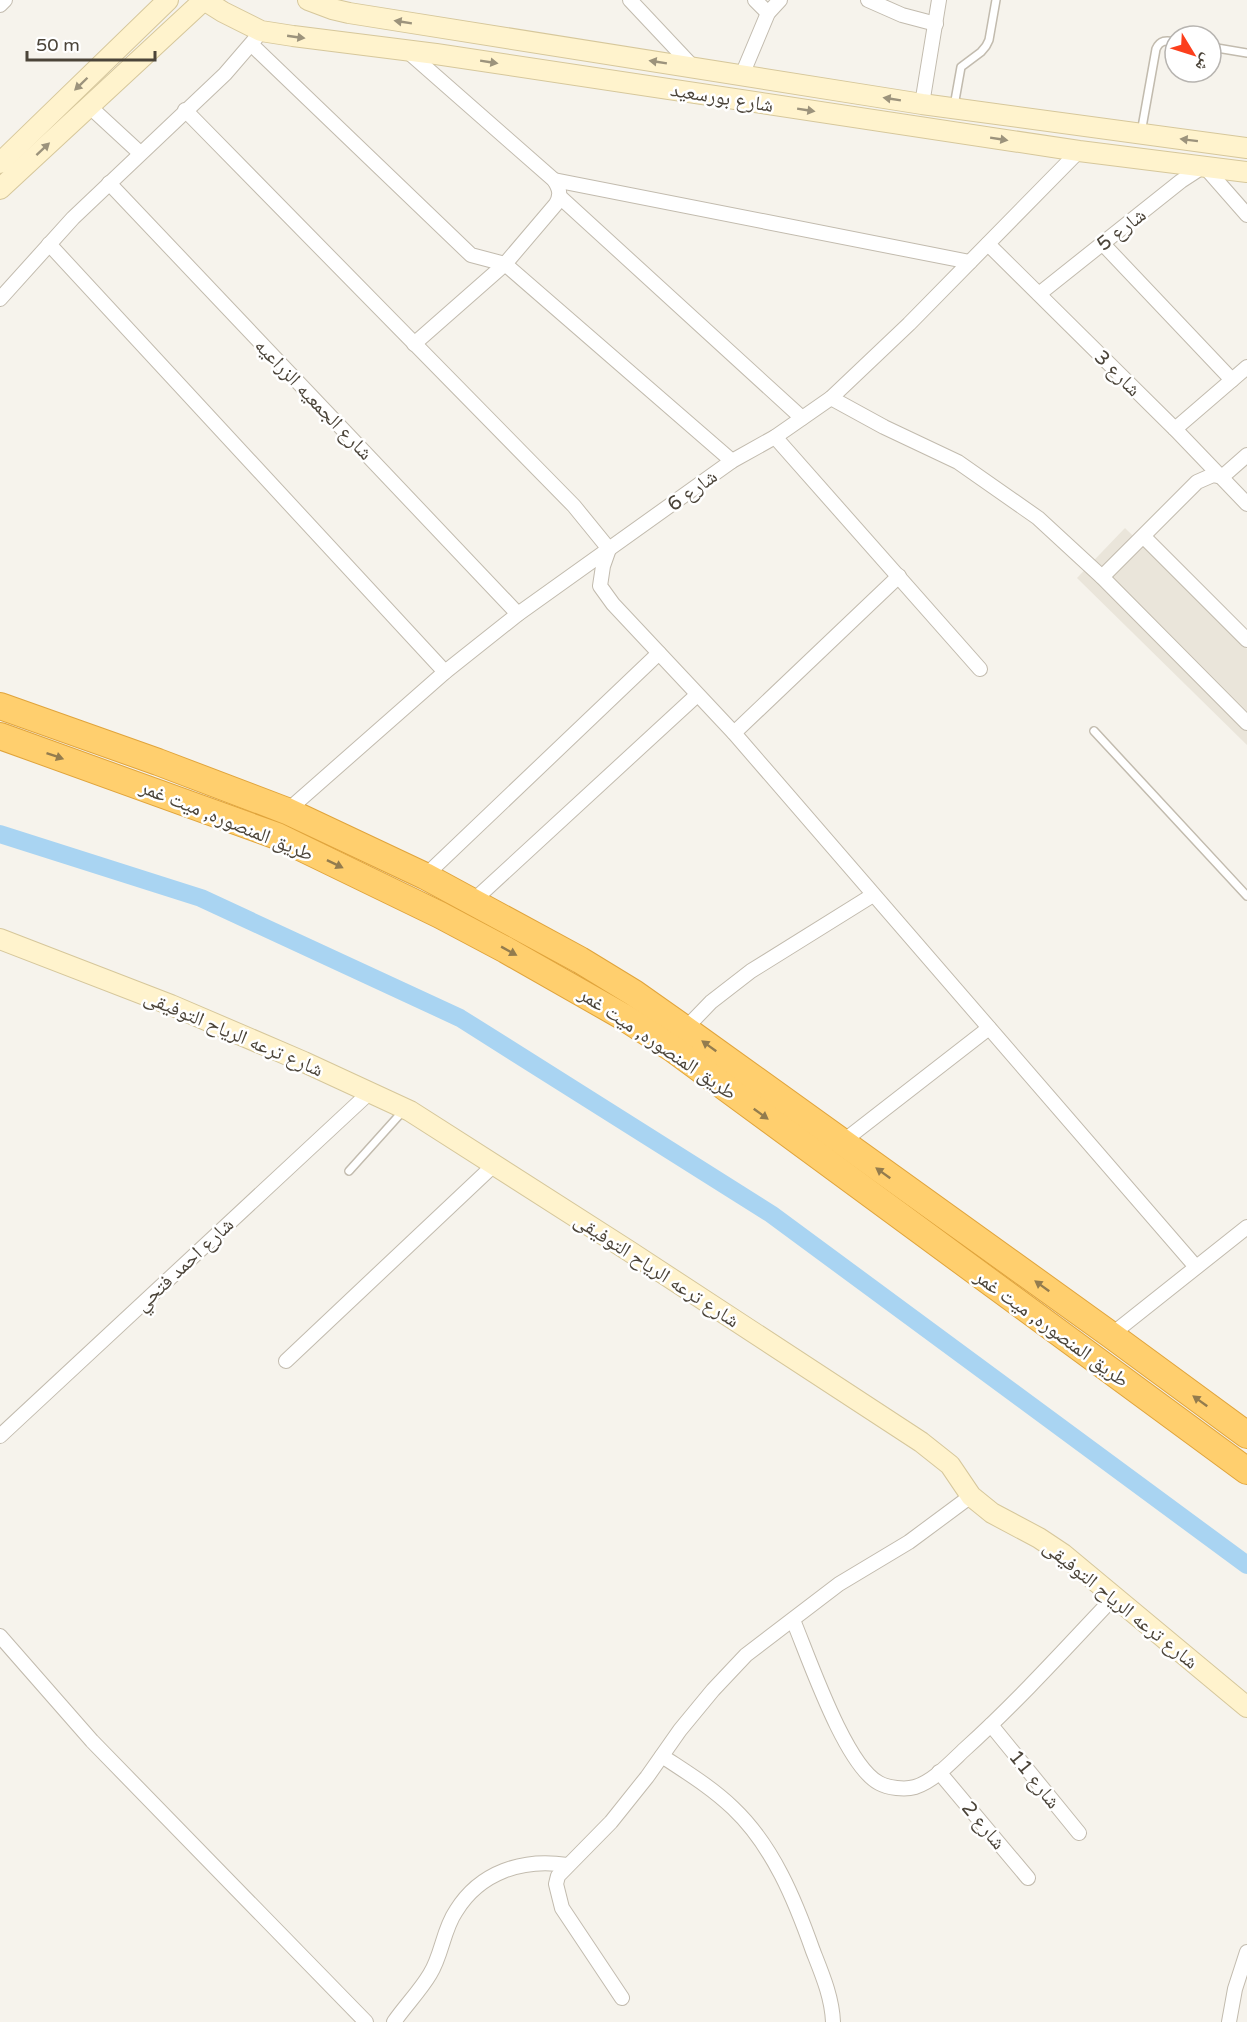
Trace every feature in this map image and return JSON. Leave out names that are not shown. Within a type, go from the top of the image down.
[{"type":"highway","name":"طريق المنصوره, ميت غمر","points":[[0,706],[287,811],[425,876],[580,960],[634,993],[685,1029],[1247,1435]]},
{"type":"highway","name":"طريق المنصوره, ميت غمر","points":[[0,736],[277,836],[450,920],[568,984],[639,1027],[740,1098],[1247,1471]]},
{"type":"highway","points":[[277,836],[287,811]]},
{"type":"street","points":[[0,5],[5,0]]},
{"type":"street","points":[[0,163],[168,0]]},
{"type":"street","points":[[0,189],[204,0]]},
{"type":"street","name":"شارع بورسعيد","points":[[204,0],[256,38],[436,54],[1079,151],[1247,172]]},
{"type":"street","name":"شارع بورسعيد","points":[[308,0],[440,28],[922,104],[1247,148]]},
{"type":"street","points":[[630,0],[694,68]]},
{"type":"street","points":[[755,0],[768,14]]},
{"type":"street","points":[[742,75],[768,14],[780,0]]},
{"type":"street","points":[[868,0],[902,15],[936,24]]},
{"type":"street","points":[[922,104],[939,0]]},
{"type":"street","points":[[436,54],[440,28]]},
{"type":"street","points":[[0,299],[73,218],[225,74],[256,38],[471,255],[505,264],[732,461]]},
{"type":"street","points":[[406,50],[554,180],[560,197],[802,418]]},
{"type":"street","points":[[89,106],[140,153]]},
{"type":"street","points":[[185,110],[574,506],[609,549],[603,566],[600,586],[613,604],[734,733],[1197,1267]]},
{"type":"street","points":[[1137,158],[1140,134]]},
{"type":"street","name":"شارع 6","points":[[287,811],[445,672],[518,614],[732,461],[775,437],[831,398],[1079,151]]},
{"type":"street","points":[[1204,166],[1247,215]]},
{"type":"street","name":"شارع 5","points":[[1039,294],[1204,166]]},
{"type":"street","points":[[554,180],[970,261]]},
{"type":"street","name":"شارع الجمعيه الزراعيه","points":[[109,183],[518,614]]},
{"type":"street","points":[[414,344],[505,264],[560,197]]},
{"type":"street","points":[[49,244],[445,672]]},
{"type":"street","name":"شارع 3","points":[[988,244],[1175,429],[1247,504]]},
{"type":"street","points":[[1103,244],[1232,380]]},
{"type":"street","points":[[1175,429],[1247,367]]},
{"type":"street","points":[[831,398],[884,427],[958,462],[1038,518],[1102,578],[1247,723]]},
{"type":"street","points":[[775,437],[980,669]]},
{"type":"street","points":[[1102,578],[1197,482],[1213,475],[1222,477],[1247,455]]},
{"type":"street","points":[[1144,537],[1247,640]]},
{"type":"street","points":[[734,733],[899,576]]},
{"type":"street","points":[[425,876],[659,653]]},
{"type":"street","points":[[472,902],[698,695]]},
{"type":"street","points":[[685,1029],[711,1002],[751,971],[873,895]]},
{"type":"street","name":"شارع ترعه الرياح التوفيقى","points":[[0,939],[171,1005],[304,1062],[405,1109],[495,1164],[921,1442],[950,1465],[970,1496],[992,1513],[1039,1538],[1063,1554],[1247,1707]]},
{"type":"street","points":[[841,1143],[989,1028]]},
{"type":"street","name":"شارع احمد فتحي","points":[[0,1436],[369,1093]]},
{"type":"street","points":[[286,1361],[495,1164]]},
{"type":"street","points":[[1111,1335],[1247,1227]]},
{"type":"street","points":[[622,1998],[562,1908],[556,1884],[558,1876],[611,1822],[680,1730],[746,1655],[840,1584],[909,1542],[970,1496]]},
{"type":"street","points":[[793,1620],[839,1730],[864,1770],[880,1783],[900,1788],[915,1787],[939,1772],[991,1725],[1115,1596]]},
{"type":"street","points":[[0,1636],[92,1741],[366,2022]]},
{"type":"street","name":"شارع 11","points":[[991,1725],[1079,1833]]},
{"type":"street","points":[[662,1756],[705,1784],[734,1809],[776,1863],[809,1938],[831,2000],[833,2022]]},
{"type":"street","name":"شارع 2","points":[[939,1772],[1028,1878]]},
{"type":"street","points":[[394,2022],[430,1974],[439,1958],[455,1911],[469,1894],[489,1877],[507,1868],[525,1863],[546,1862],[567,1865]]},
{"type":"street","points":[[1229,2022],[1235,1989],[1247,1952]]},
{"type":"lane","points":[[954,108],[962,67],[981,52],[989,40],[996,0]]},
{"type":"lane","points":[[1140,134],[1156,49],[1163,41]]},
{"type":"lane","points":[[1223,49],[1247,52]]},
{"type":"lane","points":[[1094,731],[1247,896]]},
{"type":"lane","points":[[349,1172],[405,1109]]},
{"type":"shaded area","points":[[1125,528],[1247,649],[1247,745],[1077,578]]},
{"type":"waterway","points":[[0,834],[201,898],[460,1018],[771,1214],[1247,1565]]}]
